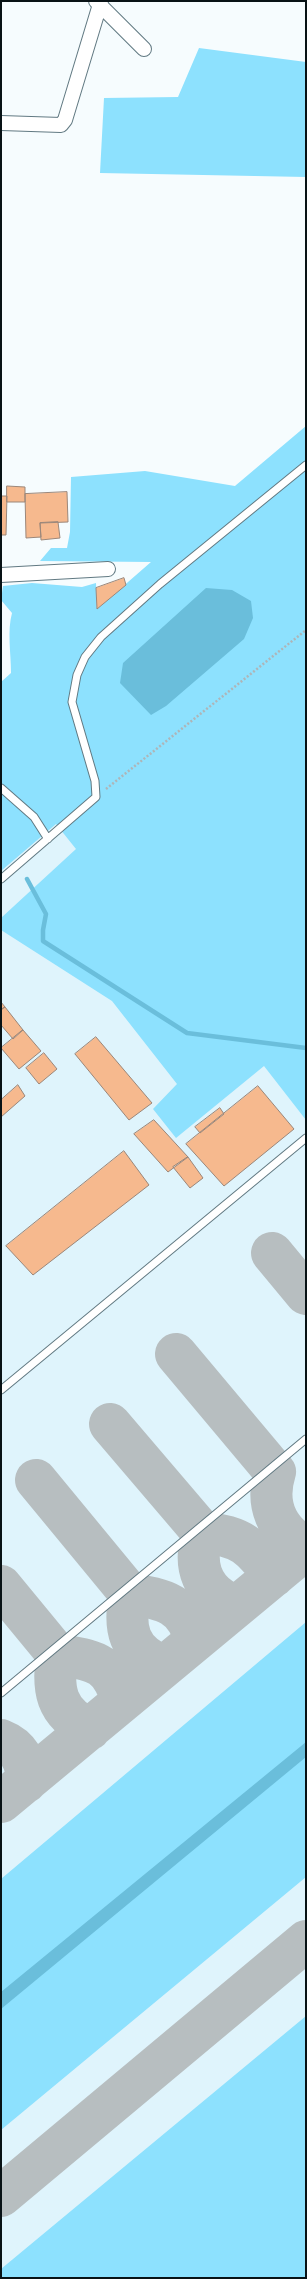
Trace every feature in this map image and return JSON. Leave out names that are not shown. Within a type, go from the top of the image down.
[{"type":"street","points":[[99,2],[144,49]]},
{"type":"street","points":[[1,123],[61,125],[65,120],[99,2]]},
{"type":"street","points":[[1,576],[108,569]]},
{"type":"lane","points":[[1,879],[96,797],[95,781],[72,702],[76,675],[85,656],[101,638],[160,584],[306,465]]},
{"type":"lane","points":[[1,788],[34,817],[48,839]]},
{"type":"lane","points":[[1,1390],[306,1138]]},
{"type":"lane","points":[[1,1693],[306,1439]]},
{"type":"path","points":[[96,797],[306,630]]},
{"type":"shaded area","points":[[199,48],[306,62],[306,177],[100,173],[104,98],[178,97]]},
{"type":"shaded area","points":[[306,426],[306,2278],[1,2278],[1,682],[126,585],[235,486]]},
{"type":"shaded area","points":[[306,426],[306,1120],[264,1066],[176,1138],[153,1109],[177,1084],[112,1001],[1,930],[1,918],[76,849],[56,824],[1,871],[1,682],[11,673],[9,635],[12,613],[1,600],[3,586],[32,583],[82,587],[96,583],[97,609],[151,562],[40,561],[51,548],[67,548],[70,532],[71,477],[145,471],[235,486]]},
{"type":"shaded area","points":[[206,588],[232,590],[251,601],[253,618],[244,639],[166,706],[151,715],[120,683],[123,663]]},
{"type":"shaded area","points":[[306,1622],[306,1877],[1,2130],[1,1879]]},
{"type":"shaded area","points":[[306,1742],[306,1757],[1,2009],[1,1992]]},
{"type":"shaded area","points":[[306,2016],[306,2278],[1,2278],[1,2269]]},
{"type":"building","points":[[7,486],[25,487],[25,502],[7,502]]},
{"type":"building","points":[[67,492],[68,522],[40,523],[41,537],[26,538],[25,494]]},
{"type":"building","points":[[1,496],[7,496],[6,535],[1,535]]},
{"type":"building","points":[[58,522],[60,538],[41,540],[40,523]]},
{"type":"building","points":[[124,578],[126,585],[97,609],[96,588]]},
{"type":"building","points":[[1,1002],[5,1007],[1,1010]]},
{"type":"building","points":[[5,1007],[23,1030],[13,1039],[1,1025],[1,1010]]},
{"type":"building","points":[[23,1030],[41,1051],[19,1069],[1,1048]]},
{"type":"building","points":[[96,1037],[152,1103],[129,1120],[75,1054]]},
{"type":"building","points":[[44,1053],[57,1069],[39,1084],[26,1068]]},
{"type":"building","points":[[18,1085],[25,1096],[1,1117],[1,1100]]},
{"type":"building","points":[[258,1086],[294,1129],[224,1186],[186,1144]]},
{"type":"building","points":[[220,1108],[224,1114],[200,1133],[195,1127]]},
{"type":"building","points":[[154,1120],[188,1157],[168,1172],[134,1134]]},
{"type":"building","points":[[124,1151],[149,1185],[33,1275],[6,1246]]},
{"type":"building","points":[[188,1157],[203,1178],[190,1188],[173,1167]]},
{"type":"waterway","points":[[27,879],[46,914],[43,930],[43,941],[187,1033],[306,1048]]},
{"type":"taxiway","points":[[272,1253],[306,1294]]},
{"type":"taxiway","points":[[176,1354],[275,1472],[271,1495],[276,1516],[280,1525],[287,1533],[306,1547]]},
{"type":"taxiway","points":[[110,1424],[203,1533],[199,1557],[203,1577],[215,1594],[224,1601],[236,1606]]},
{"type":"taxiway","points":[[36,1480],[130,1594]]},
{"type":"taxiway","points":[[203,1533],[227,1536],[244,1544],[259,1557],[274,1576]]},
{"type":"taxiway","points":[[1,1802],[306,1549]]},
{"type":"taxiway","points":[[1,1586],[57,1654],[55,1678],[58,1699],[69,1715],[78,1723],[90,1729]]},
{"type":"taxiway","points":[[163,1666],[142,1654],[135,1646],[131,1638],[127,1618],[130,1594],[153,1598],[172,1605],[186,1618],[195,1640]]},
{"type":"taxiway","points":[[57,1654],[91,1661],[106,1670],[112,1678],[122,1701]]},
{"type":"taxiway","points":[[1,1740],[13,1747],[21,1756],[24,1762],[26,1782]]},
{"type":"taxiway","points":[[1,2196],[306,1941]]}]
